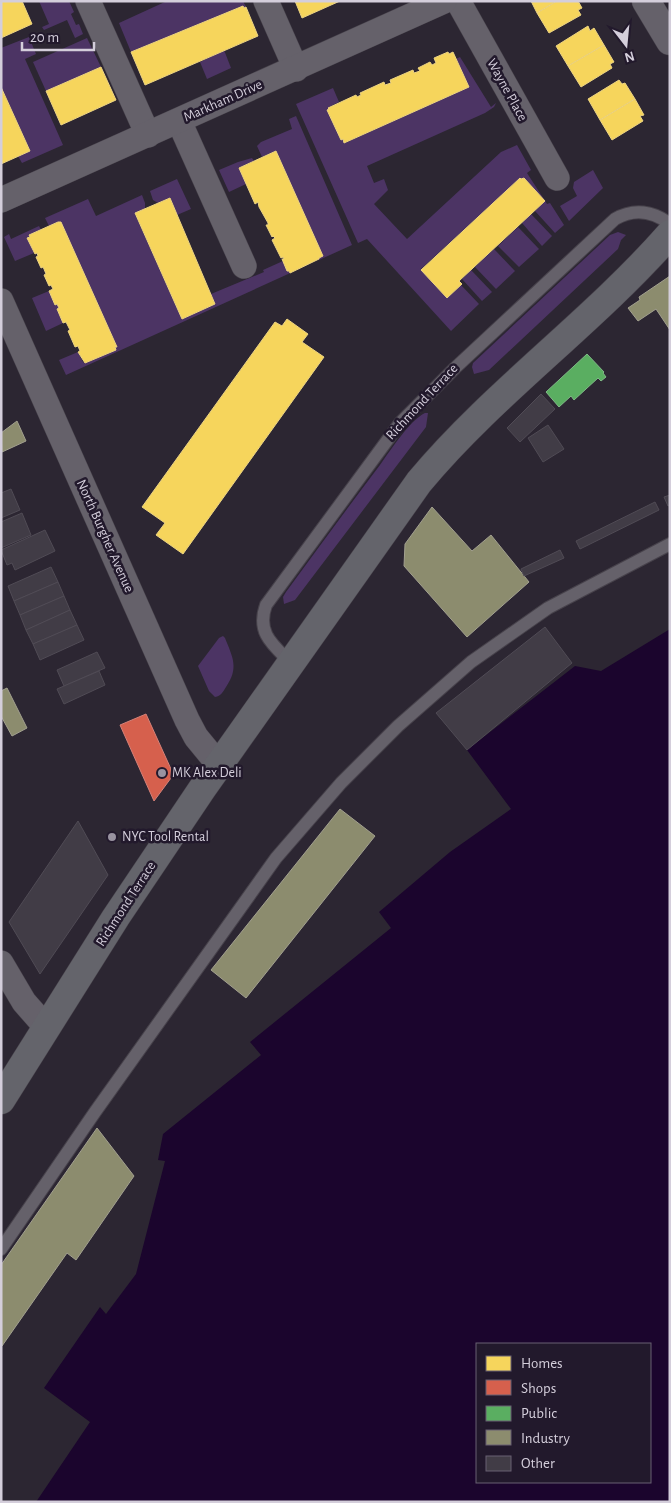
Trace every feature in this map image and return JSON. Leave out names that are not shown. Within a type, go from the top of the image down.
[{"type":"main road","name":"Richmond Terrace","points":[[1,1100],[116,917],[219,765],[437,460],[628,278],[670,234]]},
{"type":"street","points":[[88,1],[148,135]]},
{"type":"street","points":[[266,1],[296,69]]},
{"type":"street","name":"Markham Drive","points":[[1,200],[444,1]]},
{"type":"street","name":"Wayne Place","points":[[458,1],[557,178]]},
{"type":"street","points":[[646,1],[670,42]]},
{"type":"street","points":[[179,121],[244,266]]},
{"type":"street","name":"North Burgher Avenue","points":[[1,301],[187,720],[196,737],[219,765]]},
{"type":"street","points":[[1,964],[24,1002],[46,1027]]},
{"type":"lane","name":"Richmond Terrace","points":[[291,664],[265,634],[262,618],[266,605],[400,423],[455,368],[616,219],[629,212],[645,212],[659,217],[670,224]]},
{"type":"lane","points":[[1,1249],[95,1112],[270,866],[341,783],[398,726],[471,662],[548,608],[670,544]]},
{"type":"shaded area","points":[[39,1],[69,1],[74,12],[71,14],[76,25],[79,24],[83,34],[75,38],[67,20],[44,30],[42,27],[49,24]]},
{"type":"shaded area","points":[[167,1],[243,1],[246,7],[244,8],[243,6],[131,52],[119,23]]},
{"type":"shaded area","points":[[29,37],[36,54],[25,59],[63,145],[22,163],[18,156],[30,151],[1,87],[1,48]]},
{"type":"shaded area","points":[[87,38],[101,67],[46,91],[33,62]]},
{"type":"shaded area","points":[[224,50],[231,68],[207,79],[200,62]]},
{"type":"shaded area","points":[[460,57],[491,107],[496,103],[494,107],[485,113],[367,166],[374,183],[384,179],[388,190],[374,204],[407,239],[501,152],[517,145],[531,170],[527,173],[547,204],[550,203],[564,225],[555,233],[535,211],[545,201],[524,178],[520,178],[421,269],[447,298],[461,285],[479,304],[451,331],[367,239],[358,243],[296,104],[333,88],[339,102],[329,107],[328,111],[341,140],[343,139],[345,143],[468,87],[456,59]]},
{"type":"shaded area","points":[[296,116],[352,245],[319,260],[276,151],[262,157],[257,146],[261,142],[292,129],[289,119]]},
{"type":"shaded area","points":[[252,158],[254,161],[239,168],[246,184],[229,192],[219,170]]},
{"type":"shaded area","points":[[593,170],[603,188],[569,221],[560,206],[577,196],[573,188],[574,182]]},
{"type":"shaded area","points":[[177,179],[191,209],[177,215],[170,198],[158,203],[153,200],[150,191]]},
{"type":"shaded area","points":[[142,195],[145,209],[135,214],[182,319],[215,304],[211,294],[264,272],[263,270],[283,261],[290,273],[319,260],[66,375],[59,360],[78,352],[85,363],[115,350],[115,347],[117,347],[61,223],[58,222],[49,226],[45,218],[88,199],[96,216]]},
{"type":"shaded area","points":[[531,214],[552,236],[542,246],[522,223]]},
{"type":"shaded area","points":[[39,226],[41,230],[29,235],[30,237],[28,238],[34,253],[15,261],[4,237],[9,234],[11,239]]},
{"type":"shaded area","points":[[518,227],[539,249],[519,267],[498,246]]},
{"type":"shaded area","points":[[618,232],[626,235],[621,240],[618,249],[489,370],[474,374],[473,363],[610,235]]},
{"type":"shaded area","points":[[494,249],[515,271],[496,289],[475,267]]},
{"type":"shaded area","points":[[471,270],[492,292],[482,301],[462,279]]},
{"type":"shaded area","points":[[49,291],[59,308],[57,309],[63,323],[46,331],[32,298]]},
{"type":"shaded area","points":[[425,413],[428,413],[426,427],[295,600],[284,604],[283,597],[286,592],[395,444],[413,422]]},
{"type":"shaded area","points":[[670,629],[670,1502],[36,1502],[90,1422],[44,1388],[100,1307],[106,1314],[136,1274],[165,1161],[158,1160],[163,1134],[261,1055],[250,1042],[391,928],[379,912],[450,852],[511,809],[467,750],[575,666],[601,671]]},
{"type":"shaded area","points":[[223,636],[232,657],[234,668],[224,691],[215,697],[209,691],[198,666],[219,638]]},
{"type":"building: Homes","points":[[1,1],[22,1],[32,24],[1,38]]},
{"type":"building: Homes","points":[[295,1],[340,1],[302,18]]},
{"type":"building: Homes","points":[[531,1],[557,1],[537,13]]},
{"type":"building: Homes","points":[[557,1],[578,1],[582,8],[578,10],[581,15],[549,33],[537,13]]},
{"type":"building: Homes","points":[[243,6],[244,8],[246,7],[258,36],[145,85],[131,52]]},
{"type":"building: Homes","points":[[588,26],[590,31],[594,28],[604,45],[568,66],[556,46]]},
{"type":"building: Homes","points":[[604,45],[614,62],[610,64],[612,68],[581,87],[568,66]]},
{"type":"building: Homes","points":[[448,52],[449,54],[453,52],[469,87],[344,143],[343,139],[341,140],[327,110],[328,108],[356,95],[357,97],[361,95],[360,93],[384,82],[385,85],[391,83],[390,80],[413,70],[414,73],[420,71],[418,68],[430,62],[432,65],[436,63],[434,58]]},
{"type":"building: Homes","points":[[101,67],[116,100],[61,125],[46,91]]},
{"type":"building: Homes","points":[[619,80],[622,84],[625,83],[635,99],[600,120],[588,99]]},
{"type":"building: Homes","points":[[1,87],[30,151],[1,164]]},
{"type":"building: Homes","points":[[635,99],[644,115],[640,116],[643,121],[612,140],[600,120]]},
{"type":"building: Homes","points":[[276,151],[323,256],[290,273],[287,271],[282,259],[284,259],[283,257],[281,258],[272,240],[275,238],[272,237],[266,225],[268,223],[258,202],[255,204],[239,168]]},
{"type":"building: Homes","points":[[520,178],[524,178],[545,201],[459,281],[462,284],[447,298],[421,270]]},
{"type":"building: Homes","points":[[170,198],[215,304],[182,319],[135,213]]},
{"type":"building: Homes","points":[[61,222],[117,347],[115,347],[116,350],[85,363],[78,352],[80,351],[78,346],[75,347],[66,322],[63,323],[57,309],[59,308],[57,304],[55,305],[49,291],[53,289],[51,285],[49,286],[44,275],[46,274],[44,269],[43,267],[41,268],[36,257],[38,256],[37,253],[35,254],[27,238],[30,237],[29,235]]},
{"type":"building: Homes","points":[[287,319],[308,334],[302,342],[324,357],[183,554],[156,535],[165,523],[142,507],[275,322],[282,326]]},
{"type":"building: Shops","points":[[146,714],[171,769],[171,778],[154,801],[120,725]]},
{"type":"building: Public","points":[[587,354],[604,372],[606,377],[601,381],[598,378],[574,400],[571,396],[559,407],[546,392]]},
{"type":"building: Industry","points":[[670,276],[670,330],[656,309],[638,321],[628,308],[640,300],[639,297]]},
{"type":"building: Industry","points":[[17,421],[26,441],[2,452],[1,433]]},
{"type":"building: Industry","points":[[432,507],[472,551],[491,535],[529,582],[467,637],[404,566],[405,544]]},
{"type":"building: Industry","points":[[7,688],[27,728],[12,736],[1,716],[1,691]]},
{"type":"building: Industry","points":[[340,809],[375,836],[246,998],[211,970]]},
{"type":"building: Industry","points":[[97,1128],[134,1176],[76,1260],[67,1253],[2,1346],[1,1265]]},
{"type":"building: Other","points":[[541,394],[555,409],[520,442],[507,428]]},
{"type":"building: Other","points":[[548,425],[564,449],[543,462],[528,438]]},
{"type":"building: Other","points":[[11,489],[20,510],[1,518],[1,493]]},
{"type":"building: Other","points":[[670,495],[670,505],[668,506],[664,497]]},
{"type":"building: Other","points":[[655,502],[659,510],[580,549],[576,541]]},
{"type":"building: Other","points":[[22,513],[31,535],[1,548],[1,522]]},
{"type":"building: Other","points":[[45,530],[55,551],[15,570],[12,563],[7,565],[1,550]]},
{"type":"building: Other","points":[[560,550],[564,558],[524,576],[521,569]]},
{"type":"building: Other","points":[[51,567],[58,582],[14,601],[8,586]]},
{"type":"building: Other","points":[[58,582],[64,596],[20,615],[14,601]]},
{"type":"building: Other","points":[[64,596],[70,610],[26,630],[20,615]]},
{"type":"building: Other","points":[[70,610],[77,625],[33,644],[26,630]]},
{"type":"building: Other","points":[[77,625],[84,640],[40,660],[33,644]]},
{"type":"building: Other","points":[[545,627],[572,663],[467,750],[436,713]]},
{"type":"building: Other","points":[[97,652],[105,668],[64,686],[57,670]]},
{"type":"building: Other","points":[[99,671],[105,685],[64,704],[57,689]]},
{"type":"building: Other","points":[[78,821],[108,875],[40,974],[9,922]]},
{"type":"place","name":"MK Alex Deli","points":[[162,773]]},
{"type":"place","name":"NYC Tool Rental","points":[[112,837]]}]
